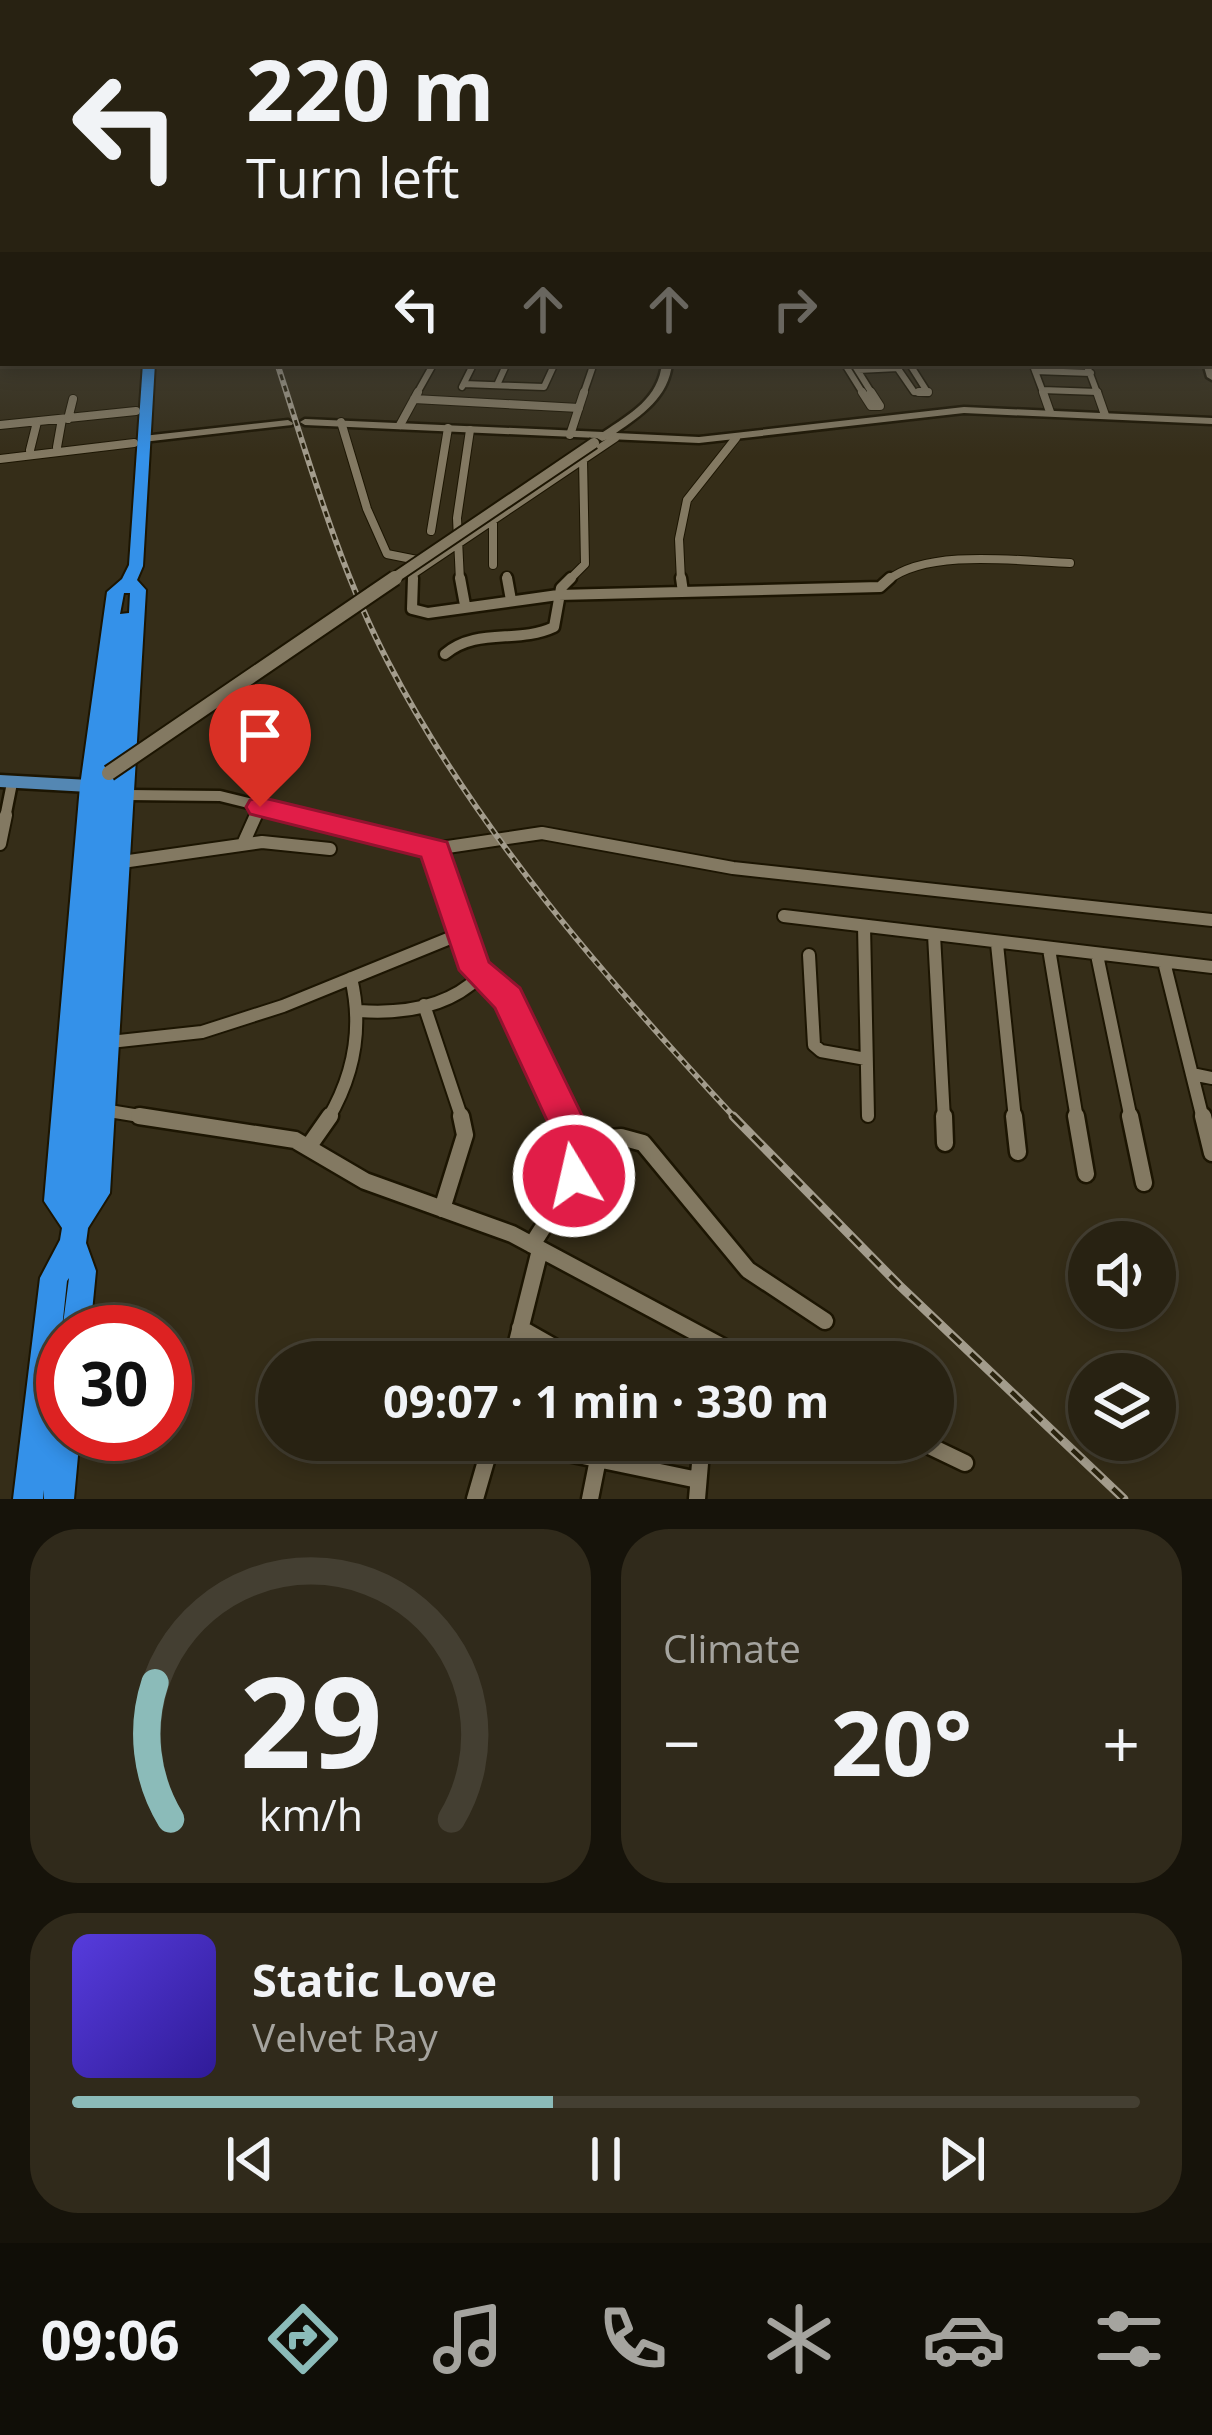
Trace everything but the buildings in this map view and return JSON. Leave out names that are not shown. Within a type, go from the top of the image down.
[{"type":"highway","points":[[138,441],[140,366]]},
{"type":"highway","points":[[28,1499],[54,1278],[98,1193],[138,590],[123,568],[149,366]]},
{"type":"highway","points":[[79,1305],[82,1271],[74,1233],[90,1000],[129,581]]},
{"type":"highway","points":[[74,1233],[57,1201],[89,786],[115,592],[129,581]]},
{"type":"highway","points":[[59,1499],[62,1461]]},
{"type":"main road","points":[[109,773],[604,439],[656,397],[667,378],[667,366]]},
{"type":"main road","points":[[305,422],[604,439],[736,438],[938,411],[1212,421]]},
{"type":"main road","points":[[138,441],[289,423]]},
{"type":"main road","points":[[6,782],[89,786]]},
{"type":"street","points":[[400,425],[432,366]]},
{"type":"street","points":[[454,401],[473,366]]},
{"type":"street","points":[[497,386],[507,366]]},
{"type":"street","points":[[464,384],[546,387],[554,366]]},
{"type":"street","points":[[570,435],[593,366]]},
{"type":"street","points":[[852,366],[896,366],[914,392],[928,393],[911,366]]},
{"type":"street","points":[[852,366],[880,406],[872,406],[852,366]]},
{"type":"street","points":[[1088,366],[1105,415]]},
{"type":"street","points":[[1050,412],[1034,367],[1091,373]]},
{"type":"street","points":[[1042,390],[1098,392]]},
{"type":"street","points":[[57,447],[73,399]]},
{"type":"street","points":[[414,399],[579,408]]},
{"type":"street","points":[[0,425],[136,411]]},
{"type":"street","points":[[30,450],[37,422]]},
{"type":"street","points":[[341,422],[367,509],[387,554],[431,562]]},
{"type":"street","points":[[431,531],[448,428]]},
{"type":"street","points":[[465,605],[455,545],[470,430]]},
{"type":"street","points":[[683,592],[675,552],[690,494],[717,469],[736,438]]},
{"type":"street","points":[[604,439],[583,459],[411,579],[412,609],[428,613],[558,595],[880,587],[892,573],[937,564],[1070,563]]},
{"type":"street","points":[[0,459],[138,441]]},
{"type":"street","points":[[445,654],[461,641],[547,633],[556,620],[558,595],[585,564],[583,459]]},
{"type":"street","points":[[493,520],[493,565]]},
{"type":"street","points":[[507,576],[511,601]]},
{"type":"street","points":[[0,844],[6,782]]},
{"type":"street","points":[[128,795],[214,795],[436,850],[469,850],[542,833],[733,868],[1212,920]]},
{"type":"street","points":[[243,844],[260,807]]},
{"type":"street","points":[[122,862],[272,841],[329,849]]},
{"type":"street","points":[[436,850],[436,866],[480,976],[508,998],[576,1142],[574,1176],[536,1248],[517,1341]]},
{"type":"street","points":[[784,916],[1212,967]]},
{"type":"street","points":[[864,926],[868,1116]]},
{"type":"street","points":[[107,1042],[202,1032],[460,934]]},
{"type":"street","points":[[934,935],[945,1143]]},
{"type":"street","points":[[997,944],[1018,1152]]},
{"type":"street","points":[[1049,949],[1086,1174]]},
{"type":"street","points":[[1097,955],[1144,1183]]},
{"type":"street","points":[[809,956],[814,1045],[821,1051],[866,1059]]},
{"type":"street","points":[[1164,962],[1212,1153]]},
{"type":"street","points":[[359,1010],[395,1013],[424,1005],[463,991],[480,976]]},
{"type":"street","points":[[309,1146],[339,1106],[359,1010],[351,979]]},
{"type":"street","points":[[424,1005],[458,1099],[465,1135],[442,1209]]},
{"type":"street","points":[[1192,1075],[1212,1078]]},
{"type":"street","points":[[103,1110],[279,1135],[309,1146],[365,1181],[536,1248],[707,1341]]},
{"type":"street","points":[[576,1142],[621,1137],[643,1143],[748,1270],[825,1321]]},
{"type":"street","points":[[520,1328],[543,1341]]},
{"type":"street","points":[[954,1458],[965,1463]]},
{"type":"street","points":[[475,1499],[486,1461]]},
{"type":"street","points":[[590,1499],[598,1461]]},
{"type":"street","points":[[604,1461],[698,1490]]},
{"type":"railway","points":[[278,366],[355,590],[423,724],[461,785],[547,902],[736,1119]]},
{"type":"railway","points":[[733,1116],[899,1285],[1124,1499]]},
{"type":"route","points":[[260,807],[436,850],[436,866],[476,970],[508,998],[576,1142],[574,1176]]}]
